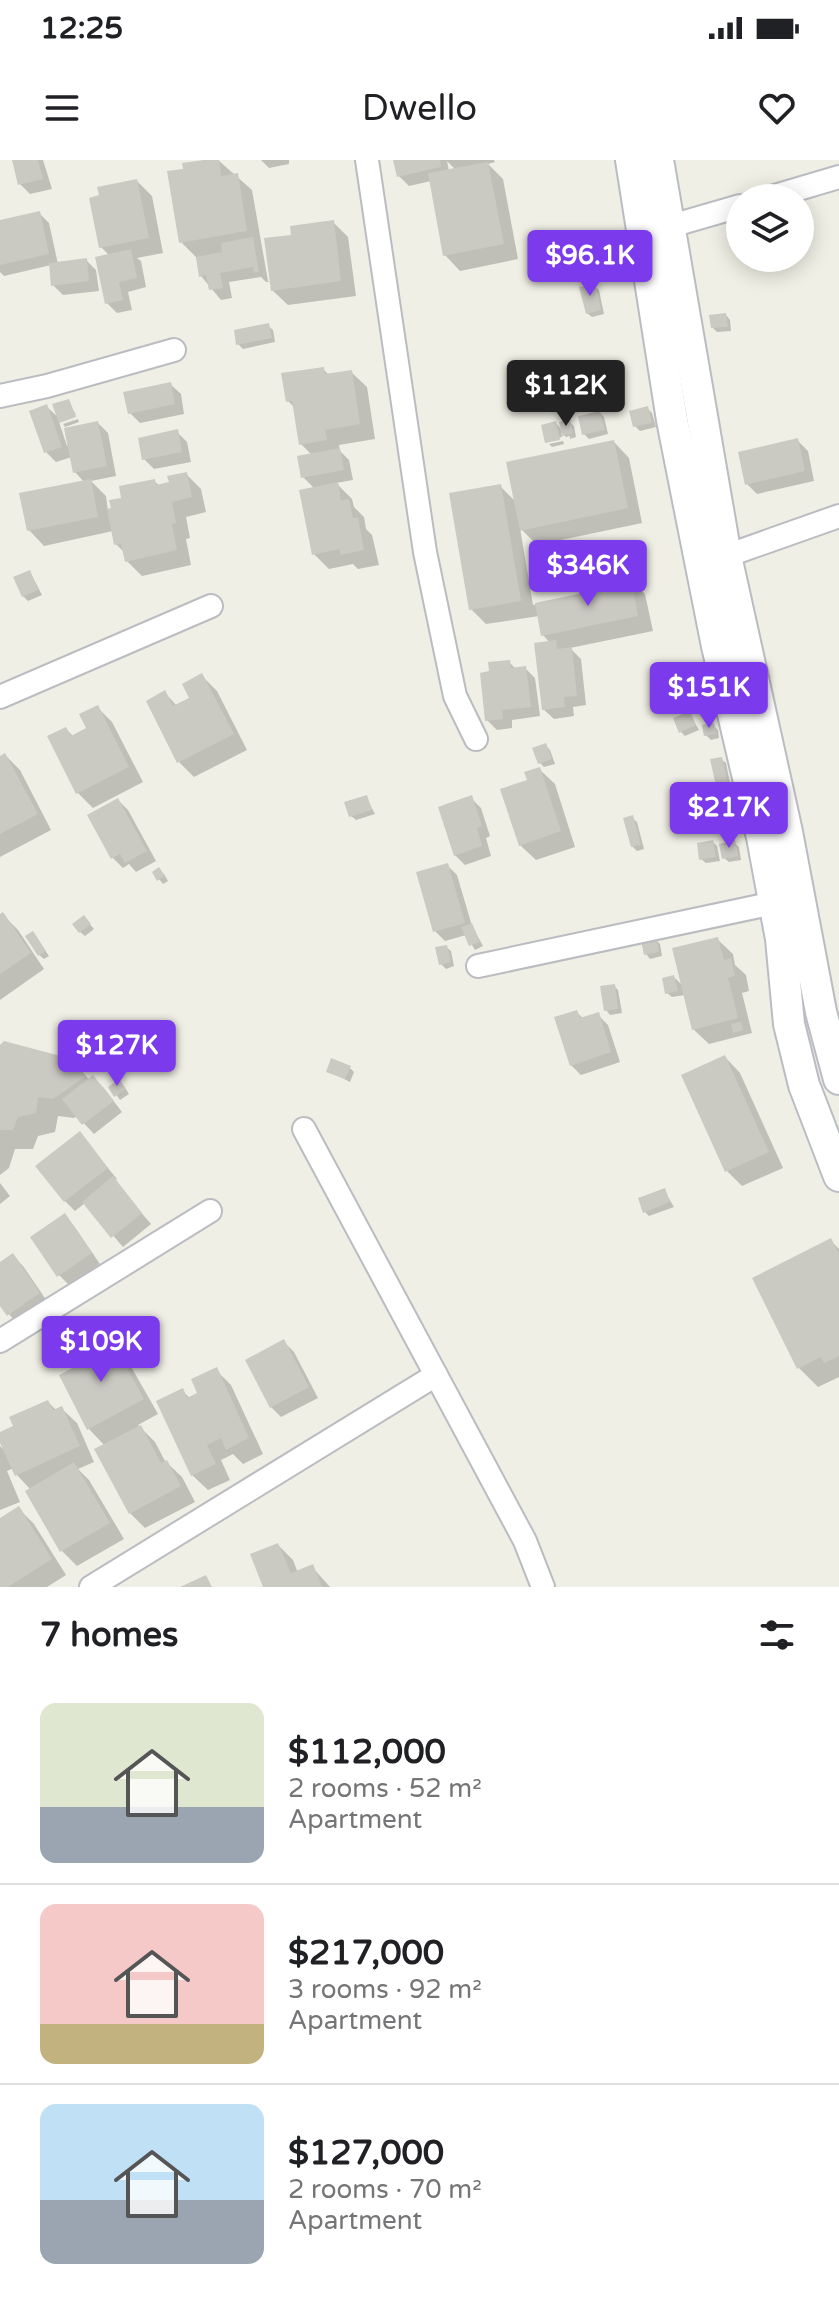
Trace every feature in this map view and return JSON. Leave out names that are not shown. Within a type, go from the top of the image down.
[{"type":"street","points":[[367,160],[425,552],[455,696],[476,739]]},
{"type":"street","points":[[631,160],[658,230],[699,407],[726,556],[787,832],[821,1012],[839,1079]]},
{"type":"street","points":[[658,160],[658,230],[672,420],[717,646],[762,837],[781,939],[789,1024],[804,1085],[839,1176]]},
{"type":"street","points":[[814,184],[839,177]]},
{"type":"street","points":[[658,230],[726,210]]},
{"type":"street","points":[[0,396],[174,350]]},
{"type":"street","points":[[726,556],[839,516]]},
{"type":"street","points":[[0,697],[211,606]]},
{"type":"street","points":[[478,966],[774,903]]},
{"type":"street","points":[[304,1129],[525,1541],[543,1587]]},
{"type":"street","points":[[0,1341],[210,1211]]},
{"type":"street","points":[[91,1587],[436,1375]]},
{"type":"building","points":[[12,160],[38,160],[43,179],[18,185]]},
{"type":"building","points":[[219,160],[221,176],[238,173],[247,231],[179,243],[167,171],[183,169],[182,163]]},
{"type":"building","points":[[393,160],[440,160],[441,167],[397,177]]},
{"type":"building","points":[[488,162],[504,244],[443,256],[428,173]]},
{"type":"building","points":[[137,179],[149,238],[99,248],[89,198],[99,195],[97,187]]},
{"type":"building","points":[[40,211],[49,254],[0,265],[0,220]]},
{"type":"building","points":[[334,220],[341,281],[271,291],[264,238],[291,235],[290,226]]},
{"type":"building","points":[[253,237],[259,272],[254,273],[253,267],[220,273],[223,288],[209,290],[206,275],[199,277],[196,257],[222,252],[221,243]]},
{"type":"building","points":[[131,249],[137,278],[119,282],[123,300],[105,304],[95,257]]},
{"type":"building","points":[[87,258],[89,281],[51,286],[49,263]]},
{"type":"building","points":[[595,283],[601,310],[586,314],[579,287]]},
{"type":"building","points":[[726,313],[728,327],[711,328],[709,315]]},
{"type":"building","points":[[269,323],[272,338],[236,345],[234,330]]},
{"type":"building","points":[[324,367],[325,374],[352,370],[360,424],[325,430],[327,440],[299,445],[292,401],[286,402],[281,373]]},
{"type":"building","points":[[171,382],[175,404],[128,414],[123,392]]},
{"type":"building","points":[[69,399],[76,417],[59,423],[52,404]]},
{"type":"building","points":[[47,404],[62,447],[44,453],[29,411]]},
{"type":"building","points":[[648,406],[652,423],[633,427],[629,411]]},
{"type":"building","points":[[600,411],[605,430],[582,435],[578,416]]},
{"type":"building","points":[[570,419],[573,433],[562,436],[559,422]]},
{"type":"building","points":[[98,421],[107,466],[73,473],[64,428]]},
{"type":"building","points":[[556,421],[560,440],[545,443],[541,425]]},
{"type":"building","points":[[178,429],[182,452],[142,460],[138,438]]},
{"type":"building","points":[[798,438],[805,471],[745,485],[738,452]]},
{"type":"building","points":[[614,440],[628,508],[520,531],[506,462]]},
{"type":"building","points":[[340,448],[344,470],[301,478],[297,456]]},
{"type":"building","points":[[187,472],[192,497],[172,502],[177,550],[125,562],[121,544],[114,545],[107,509],[111,508],[109,500],[121,498],[119,486],[155,479],[156,485],[169,482],[167,476]]},
{"type":"building","points":[[91,479],[98,517],[27,531],[19,493]]},
{"type":"building","points":[[338,482],[341,501],[349,499],[353,518],[358,517],[364,550],[341,555],[339,549],[312,555],[299,490]]},
{"type":"building","points":[[501,484],[521,601],[469,610],[449,493]]},
{"type":"building","points":[[30,570],[38,590],[22,597],[13,577]]},
{"type":"building","points":[[631,577],[638,616],[541,636],[535,603],[587,592],[586,586]]},
{"type":"building","points":[[556,640],[557,649],[572,647],[577,696],[564,697],[565,707],[542,710],[534,643]]},
{"type":"building","points":[[510,660],[511,668],[526,666],[531,707],[502,710],[503,719],[485,721],[480,673],[489,671],[488,662]]},
{"type":"building","points":[[202,673],[234,734],[177,763],[146,701],[165,690],[173,706],[189,698],[182,684]]},
{"type":"building","points":[[98,705],[129,767],[76,794],[47,736],[66,727],[71,736],[86,728],[79,714]]},
{"type":"building","points":[[690,711],[696,725],[679,733],[673,718]]},
{"type":"building","points":[[714,723],[716,734],[704,736],[702,725]]},
{"type":"building","points":[[546,743],[552,759],[538,764],[532,748]]},
{"type":"building","points":[[5,753],[38,814],[0,834],[0,756]]},
{"type":"building","points":[[722,757],[728,784],[716,786],[710,759]]},
{"type":"building","points":[[540,767],[561,831],[519,846],[500,789],[527,780],[524,772]]},
{"type":"building","points":[[728,794],[734,821],[717,825],[711,798]]},
{"type":"building","points":[[367,795],[372,810],[349,817],[344,802]]},
{"type":"building","points":[[472,795],[482,826],[477,828],[482,846],[454,856],[438,807]]},
{"type":"building","points":[[118,798],[147,851],[125,863],[120,854],[111,859],[87,815]]},
{"type":"building","points":[[633,815],[641,845],[631,847],[623,818]]},
{"type":"building","points":[[713,840],[716,857],[699,860],[697,843]]},
{"type":"building","points":[[735,840],[738,856],[722,859],[719,844]]},
{"type":"building","points":[[448,863],[465,923],[433,932],[416,872]]},
{"type":"building","points":[[159,867],[165,876],[157,881],[152,872]]},
{"type":"building","points":[[3,912],[31,953],[0,974],[0,914]]},
{"type":"building","points":[[84,915],[91,924],[79,933],[72,924]]},
{"type":"building","points":[[472,923],[480,942],[469,946],[461,927]]},
{"type":"building","points":[[33,931],[46,951],[38,956],[25,936]]},
{"type":"building","points":[[656,937],[659,952],[644,955],[641,940]]},
{"type":"building","points":[[718,937],[724,960],[731,958],[735,976],[728,978],[738,1018],[692,1030],[672,948]]},
{"type":"building","points":[[447,945],[451,962],[439,965],[435,947]]},
{"type":"building","points":[[674,975],[678,991],[665,994],[662,978]]},
{"type":"building","points":[[615,984],[618,1009],[604,1011],[600,986]]},
{"type":"building","points":[[577,1010],[580,1018],[599,1012],[611,1052],[570,1066],[554,1017]]},
{"type":"building","points":[[741,1022],[743,1030],[733,1033],[731,1024]]},
{"type":"building","points":[[4,1041],[72,1059],[86,1076],[53,1099],[38,1097],[36,1113],[18,1117],[13,1130],[0,1130],[0,1045]]},
{"type":"building","points":[[725,1055],[769,1152],[725,1172],[681,1075]]},
{"type":"building","points":[[331,1058],[351,1066],[345,1079],[326,1072]]},
{"type":"building","points":[[93,1075],[114,1101],[82,1125],[62,1099]]},
{"type":"building","points":[[119,1079],[126,1089],[114,1097],[108,1087]]},
{"type":"building","points":[[80,1131],[108,1168],[64,1202],[35,1166]]},
{"type":"building","points":[[113,1176],[142,1213],[111,1238],[82,1202]]},
{"type":"building","points":[[665,1188],[670,1202],[643,1213],[638,1198]]},
{"type":"building","points":[[65,1213],[92,1253],[57,1277],[30,1237]]},
{"type":"building","points":[[831,1238],[839,1254],[839,1356],[824,1363],[821,1357],[797,1369],[752,1278]]},
{"type":"building","points":[[13,1253],[40,1293],[7,1316],[0,1306],[0,1262]]},
{"type":"building","points":[[107,1332],[144,1399],[87,1430],[59,1375],[91,1358],[83,1345]]},
{"type":"building","points":[[284,1339],[309,1387],[270,1408],[245,1360]]},
{"type":"building","points":[[217,1367],[249,1438],[226,1450],[221,1438],[207,1445],[216,1464],[191,1476],[156,1401],[183,1388],[187,1398],[197,1393],[191,1379]]},
{"type":"building","points":[[48,1400],[53,1410],[62,1406],[80,1446],[15,1476],[0,1443],[0,1432],[13,1426],[9,1417]]},
{"type":"building","points":[[141,1425],[161,1463],[167,1460],[181,1486],[129,1514],[94,1449]]},
{"type":"building","points":[[74,1462],[110,1523],[60,1552],[25,1491]]},
{"type":"building","points":[[19,1506],[52,1559],[8,1587],[0,1587],[0,1518]]},
{"type":"building","points":[[278,1543],[291,1573],[313,1564],[322,1587],[263,1587],[250,1554]]},
{"type":"building","points":[[206,1575],[212,1587],[180,1587]]}]
